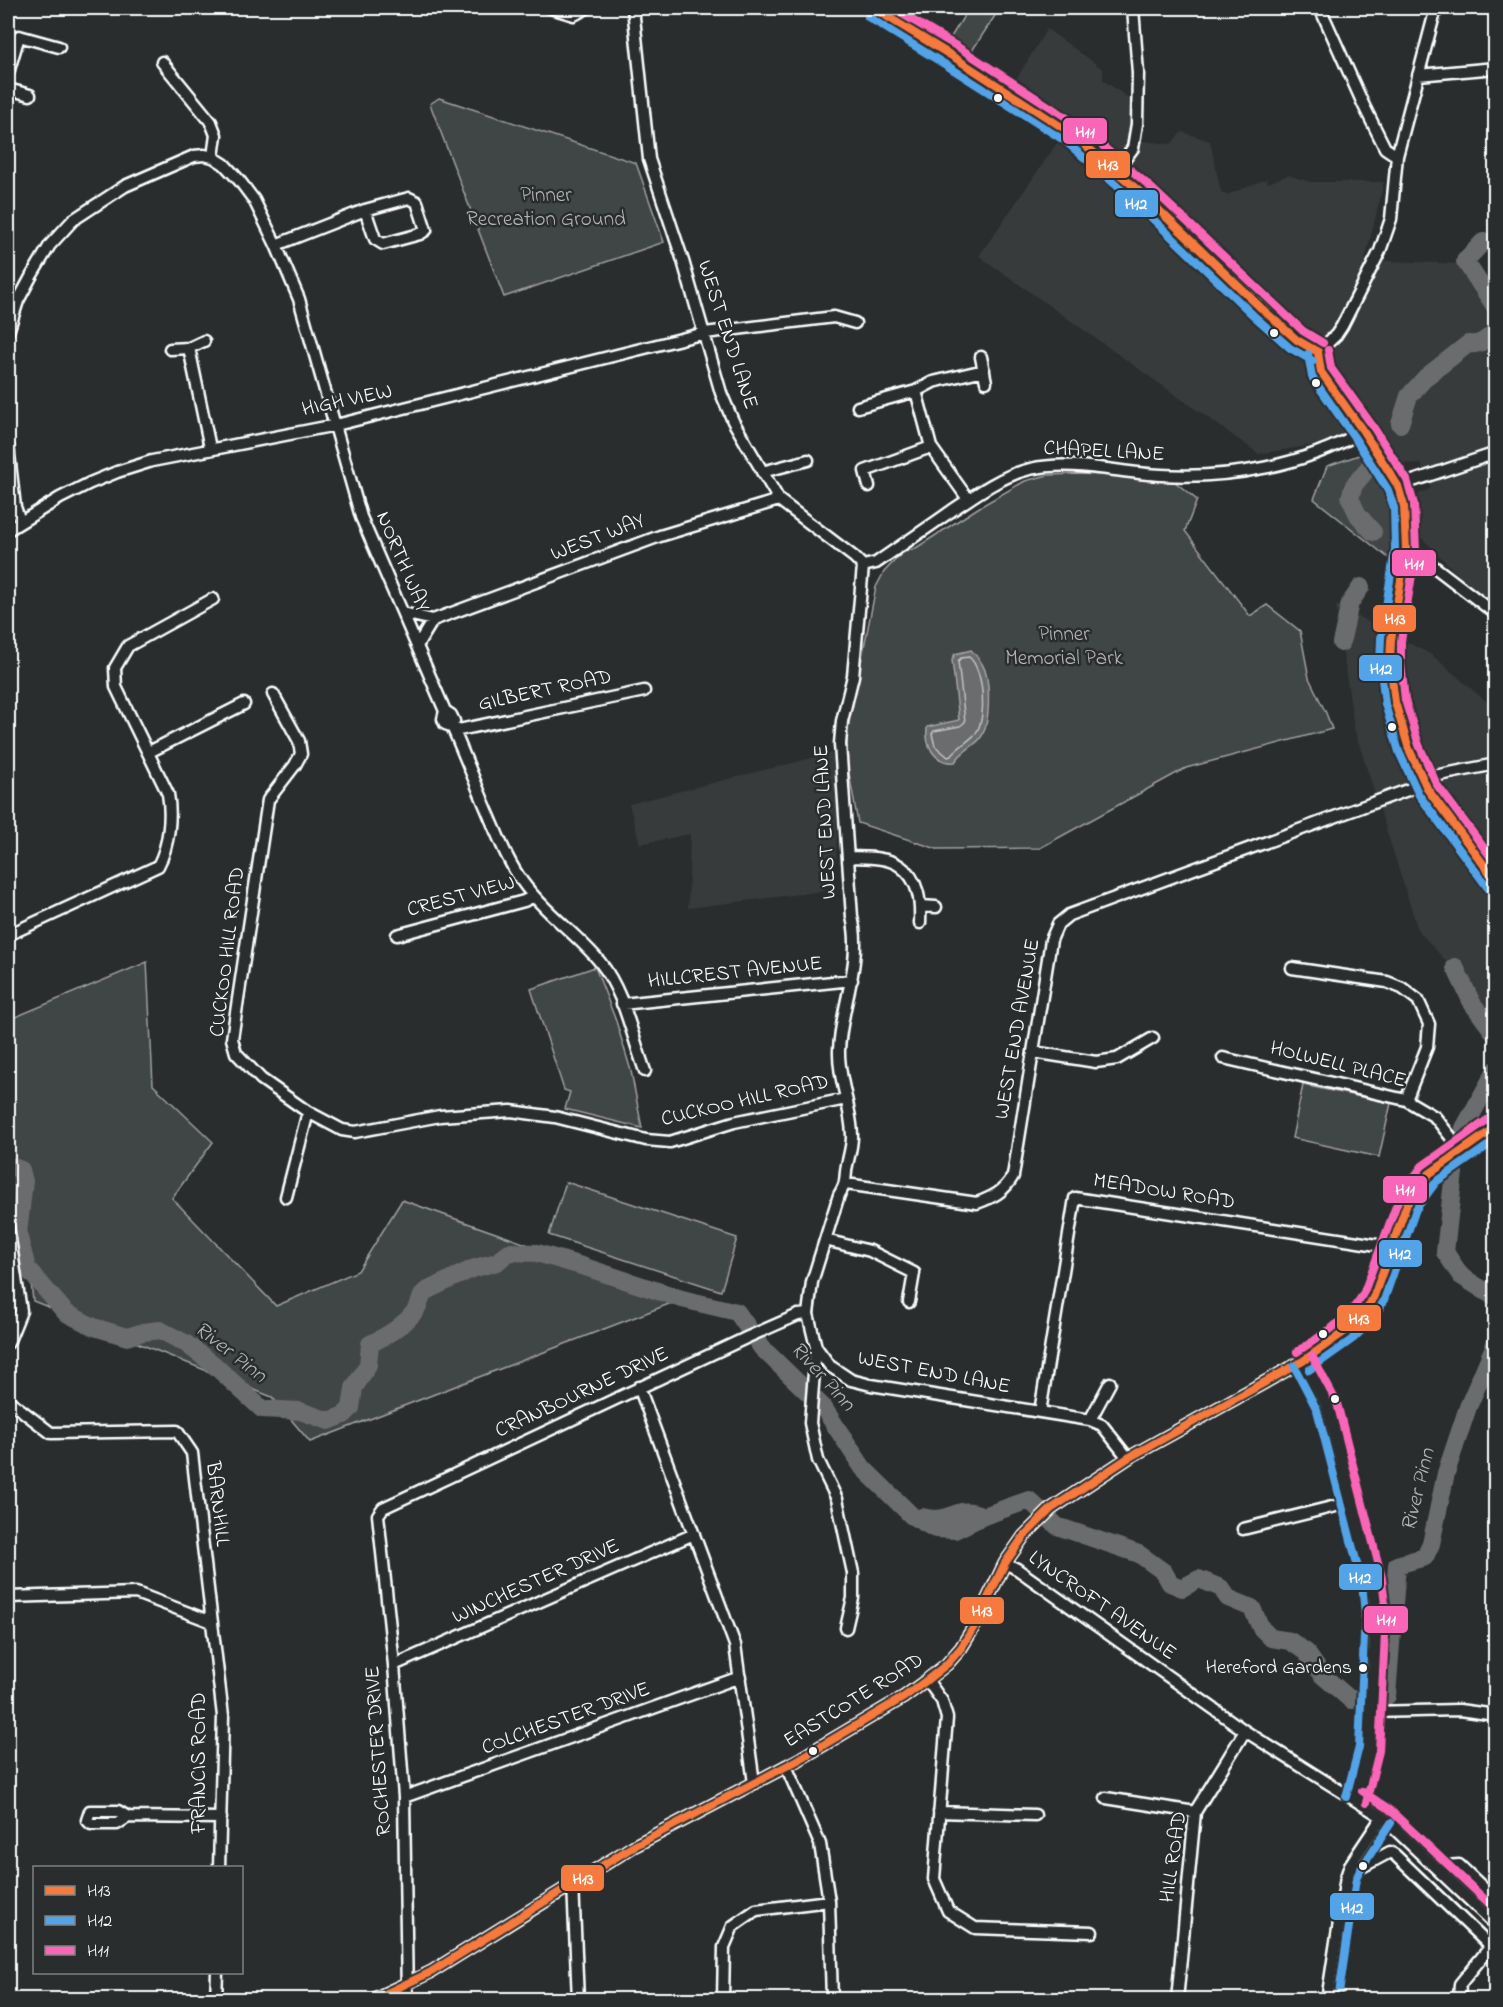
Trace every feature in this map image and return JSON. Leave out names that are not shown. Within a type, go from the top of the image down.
[{"type":"street","points":[[551,8],[574,15],[587,8]]},
{"type":"street","name":"WEST END LANE","points":[[633,8],[649,159],[705,333],[721,393],[733,421],[779,500],[863,566],[853,676],[842,721],[840,744],[852,917],[856,934],[852,980],[839,1051],[840,1071],[852,1138],[846,1169],[846,1184],[839,1195],[812,1282],[808,1314],[816,1347],[830,1366],[851,1380],[1090,1420],[1102,1425],[1128,1458]]},
{"type":"street","points":[[873,8],[1071,133],[1116,171],[1297,340],[1318,351]]},
{"type":"street","points":[[1116,171],[1133,148],[1135,137],[1138,73],[1133,8]]},
{"type":"street","points":[[1320,8],[1385,148],[1397,156]]},
{"type":"street","points":[[1318,351],[1336,335],[1342,326],[1380,252],[1391,219],[1397,156],[1436,8]]},
{"type":"street","points":[[8,73],[19,36],[59,47]]},
{"type":"street","points":[[8,332],[18,301],[32,275],[50,246],[73,220],[125,186],[194,156],[213,157],[216,135],[211,122],[162,62]]},
{"type":"street","points":[[1418,75],[1496,68]]},
{"type":"street","points":[[8,89],[30,95]]},
{"type":"street","name":"NORTH WAY","points":[[213,157],[224,164],[254,200],[300,299],[361,517],[445,711],[454,721],[452,728]]},
{"type":"street","points":[[276,245],[365,210],[409,198],[417,202],[426,230],[420,234],[384,244],[375,239],[365,210]]},
{"type":"street","name":"HIGH VIEW","points":[[8,530],[60,498],[117,472],[152,461],[336,425],[705,333],[834,317],[855,323]]},
{"type":"street","points":[[170,349],[189,348],[204,341]]},
{"type":"street","points":[[189,348],[210,448]]},
{"type":"street","points":[[1318,351],[1321,372],[1398,486],[1404,506],[1406,550],[1391,640],[1390,663],[1398,712],[1409,749],[1423,780],[1496,882]]},
{"type":"street","points":[[981,357],[986,382]]},
{"type":"street","points":[[858,407],[916,391],[933,382],[984,370]]},
{"type":"street","points":[[916,391],[931,447],[968,500]]},
{"type":"street","name":"CHAPEL LANE","points":[[863,566],[876,564],[992,484],[1028,469],[1099,467],[1160,475],[1219,474],[1274,465],[1325,450],[1363,432]]},
{"type":"street","points":[[8,445],[15,507],[20,521]]},
{"type":"street","points":[[869,486],[865,471],[931,447]]},
{"type":"street","points":[[1398,486],[1496,453]]},
{"type":"street","points":[[762,472],[808,460]]},
{"type":"street","name":"WEST WAY","points":[[434,620],[660,536],[779,500]]},
{"type":"street","points":[[1406,550],[1428,562],[1496,614]]},
{"type":"street","points":[[8,935],[158,866],[164,854],[170,807],[168,794],[116,687],[115,668],[128,646],[213,599]]},
{"type":"street","points":[[404,613],[434,620],[417,646]]},
{"type":"street","name":"GILBERT ROAD","points":[[452,728],[644,691]]},
{"type":"street","name":"CUCKOO HILL ROAD","points":[[273,694],[299,741],[301,754],[268,800],[232,1039],[236,1053],[261,1079],[308,1112],[342,1130],[355,1132],[440,1116],[511,1111],[555,1117],[646,1140],[670,1142],[734,1122],[846,1099]]},
{"type":"street","points":[[149,752],[244,704]]},
{"type":"street","points":[[452,728],[506,855],[534,896],[601,963],[622,1005],[645,1071]]},
{"type":"street","name":"WEST END AVENUE","points":[[846,1184],[976,1203],[994,1197],[1006,1187],[1013,1176],[1051,940],[1058,924],[1069,915],[1413,788],[1429,777],[1496,764]]},
{"type":"street","points":[[848,857],[882,860],[900,865],[920,895],[920,922]]},
{"type":"street","name":"CREST VIEW","points":[[397,935],[524,901],[534,896]]},
{"type":"street","points":[[921,906],[936,907]]},
{"type":"street","points":[[1292,969],[1387,982],[1402,988],[1418,1000],[1429,1024],[1427,1047],[1406,1100]]},
{"type":"street","name":"HILLCREST AVENUE","points":[[622,1005],[852,980]]},
{"type":"street","points":[[1033,1052],[1096,1062],[1118,1059],[1154,1038]]},
{"type":"street","name":"HOLWELL PLACE","points":[[1223,1058],[1406,1100],[1435,1117],[1461,1150]]},
{"type":"street","points":[[286,1197],[308,1112]]},
{"type":"street","name":"EASTCOTE ROAD","points":[[371,2000],[431,1972],[634,1846],[786,1766],[904,1697],[927,1680],[947,1664],[961,1648],[975,1625],[1005,1563],[1024,1536],[1051,1509],[1128,1458],[1303,1361],[1347,1330],[1366,1311],[1374,1296],[1407,1204],[1429,1174],[1496,1127]]},
{"type":"street","name":"MEADOW ROAD","points":[[1040,1412],[1075,1198],[1390,1247]]},
{"type":"street","points":[[8,1226],[21,1311],[8,1343]]},
{"type":"street","points":[[825,1240],[870,1251],[914,1273],[909,1302]]},
{"type":"street","name":"CRANBOURNE DRIVE","points":[[378,1515],[382,1508],[639,1387],[748,1337],[808,1314]]},
{"type":"street","points":[[816,1347],[810,1423],[818,1461],[837,1500],[854,1572],[853,1598],[846,1628]]},
{"type":"street","points":[[1303,1361],[1327,1406],[1352,1502],[1376,1614],[1369,1749],[1356,1800]]},
{"type":"street","points":[[1090,1420],[1110,1383]]},
{"type":"street","points":[[639,1387],[735,1645],[754,1783]]},
{"type":"street","name":"BARNHILL","points":[[8,1400],[51,1433],[177,1431],[192,1454],[212,1622]]},
{"type":"street","points":[[1243,1529],[1352,1502]]},
{"type":"street","name":"ROCHESTER DRIVE","points":[[378,1515],[394,1665],[404,1797],[407,2000]]},
{"type":"street","name":"WINCHESTER DRIVE","points":[[394,1665],[694,1534]]},
{"type":"street","name":"LYNCROFT AVENUE","points":[[1005,1563],[1245,1731],[1382,1817],[1496,1925]]},
{"type":"street","points":[[8,1597],[136,1593],[212,1622]]},
{"type":"street","name":"FRANCIS ROAD","points":[[212,1622],[223,1716],[219,1866]]},
{"type":"street","name":"COLCHESTER DRIVE","points":[[404,1797],[740,1677]]},
{"type":"street","points":[[927,1680],[942,1701],[947,1718],[934,1879],[948,1911],[975,1928],[1092,1932]]},
{"type":"street","points":[[1371,1707],[1459,1710],[1496,1715]]},
{"type":"street","name":"HILL ROAD","points":[[1177,2000],[1195,1812],[1245,1731]]},
{"type":"street","points":[[786,1766],[820,1844],[829,1901],[832,2000]]},
{"type":"street","points":[[1106,1798],[1195,1812]]},
{"type":"street","points":[[939,1812],[1035,1815]]},
{"type":"street","points":[[128,1817],[221,1818]]},
{"type":"street","points":[[1327,2000],[1346,1877],[1350,1865],[1382,1817]]},
{"type":"street","points":[[1350,1865],[1362,1867],[1389,1852],[1395,1855],[1493,1943],[1460,1984],[1459,2000]]},
{"type":"street","points":[[1440,1872],[1446,1866],[1459,1865],[1496,1900]]},
{"type":"street","points":[[573,1884],[578,2000]]},
{"type":"street","points":[[723,2000],[724,1947],[733,1926],[756,1910],[829,1901]]},
{"type":"street","points":[[216,2000],[217,1974]]},
{"type":"shaded area","points":[[1047,29],[1103,69],[1103,80],[1130,99],[1131,140],[1171,144],[1182,132],[1210,141],[1221,192],[1227,195],[1266,179],[1268,183],[1288,175],[1310,182],[1384,182],[1365,260],[1463,264],[1495,320],[1495,604],[1462,579],[1421,537],[1415,496],[1431,488],[1421,464],[1399,463],[1372,422],[1319,444],[1259,454],[979,256],[1071,123],[1015,81]]},
{"type":"shaded area","points":[[1336,605],[1432,655],[1495,709],[1495,1017],[1418,930],[1354,728]]},
{"type":"shaded area","points":[[840,751],[836,860],[824,891],[688,908],[690,834],[640,844],[629,804]]},
{"type":"green space","points":[[963,8],[1000,8],[968,57],[960,46],[946,45],[964,16]]},
{"type":"green space","name":"Pinner Recreation Ground","points":[[439,98],[636,163],[664,242],[504,297],[430,104]]},
{"type":"green space","points":[[1362,454],[1386,491],[1393,508],[1391,560],[1314,499],[1327,466]]},
{"type":"green space","name":"Pinner Memorial Park","points":[[1048,475],[1169,477],[1197,500],[1185,531],[1250,616],[1267,605],[1300,631],[1309,678],[1332,729],[1186,768],[1040,848],[937,849],[858,823],[847,762],[847,733],[876,587],[884,572],[902,553],[916,548],[1025,481]]},
{"type":"green space","points":[[147,962],[153,1085],[213,1142],[172,1198],[276,1306],[358,1271],[402,1200],[682,1299],[310,1442],[272,1397],[33,1301],[26,1235],[8,1193],[8,1020]]},
{"type":"green space","points":[[595,967],[616,1021],[631,1071],[642,1128],[565,1109],[570,1092],[564,1090],[531,989]]},
{"type":"green space","points":[[1303,1085],[1391,1103],[1379,1157],[1292,1138]]},
{"type":"green space","points":[[566,1182],[737,1238],[721,1291],[549,1235]]},
{"type":"water","points":[[971,650],[982,664],[987,677],[986,725],[979,740],[955,762],[948,762],[936,757],[929,747],[927,727],[959,720],[952,660],[955,654]]},
{"type":"waterway","name":"River Pinn","points":[[1496,242],[1483,242],[1465,261],[1496,308]]},
{"type":"waterway","name":"River Pinn","points":[[1400,424],[1409,396],[1426,377],[1468,344],[1480,343],[1496,331]]},
{"type":"waterway","name":"River Pinn","points":[[1369,467],[1354,485],[1350,498],[1358,515],[1373,532]]},
{"type":"waterway","name":"River Pinn","points":[[1341,643],[1350,603],[1361,587]]},
{"type":"waterway","name":"River Pinn","points":[[1455,967],[1472,1003],[1496,1035]]},
{"type":"waterway","name":"River Pinn","points":[[1464,1128],[1496,1070]]},
{"type":"waterway","name":"River Pinn","points":[[8,1165],[21,1170],[24,1181],[18,1234],[27,1268],[66,1313],[94,1327],[127,1337],[160,1330],[185,1343],[213,1364],[262,1409],[300,1411],[329,1421],[344,1415],[351,1408],[354,1388],[368,1365],[370,1344],[408,1320],[426,1291],[472,1269],[497,1262],[509,1252],[537,1253],[682,1299],[737,1312],[762,1348],[823,1407],[863,1468],[912,1516],[935,1529],[955,1530],[984,1516],[1029,1500],[1057,1526],[1139,1554],[1164,1572],[1170,1583],[1182,1588],[1199,1579],[1221,1588],[1228,1598],[1252,1608],[1261,1628],[1271,1638],[1290,1641],[1306,1652],[1322,1675],[1351,1700],[1387,1696],[1397,1565],[1425,1557],[1431,1544],[1446,1473],[1468,1407],[1496,1342]]},
{"type":"waterway","name":"River Pinn","points":[[1454,1172],[1445,1252],[1461,1276],[1496,1298]]},
{"type":"waterway","points":[[922,1517],[936,1519],[963,1512],[984,1516]]},
{"type":"transit line","name":"H13","points":[[873,8],[1071,133],[1139,191],[1297,340],[1318,352]]},
{"type":"transit line","name":"H11","points":[[892,8],[958,47],[1078,125],[1146,183],[1303,331],[1323,343]]},
{"type":"transit line","name":"H12","points":[[868,17],[1065,141],[1132,199],[1290,348],[1313,361]]},
{"type":"transit line","name":"H11","points":[[1328,350],[1331,368],[1372,425],[1407,480],[1414,504],[1416,551],[1401,641],[1401,663],[1405,700],[1419,745],[1437,785],[1496,864]]},
{"type":"transit line","name":"H13","points":[[1318,352],[1321,372],[1398,486],[1404,506],[1406,550],[1391,640],[1390,663],[1395,702],[1409,749],[1428,790],[1496,881]]},
{"type":"transit line","name":"H12","points":[[1308,354],[1312,377],[1388,490],[1394,508],[1395,549],[1381,638],[1380,663],[1385,704],[1399,752],[1419,795],[1488,888]]},
{"type":"transit line","name":"H11","points":[[1297,1352],[1335,1326],[1358,1302],[1364,1292],[1399,1198],[1422,1166],[1490,1118]]},
{"type":"transit line","name":"H13","points":[[372,2000],[431,1972],[634,1846],[798,1760],[904,1697],[927,1680],[947,1664],[961,1648],[975,1625],[1005,1563],[1024,1536],[1051,1509],[1128,1458],[1303,1361],[1347,1330],[1366,1311],[1374,1296],[1407,1204],[1429,1174],[1496,1127]]},
{"type":"transit line","name":"H12","points":[[1309,1370],[1354,1338],[1375,1317],[1384,1300],[1416,1209],[1436,1182],[1496,1140]]},
{"type":"transit line","name":"H11","points":[[1312,1356],[1337,1403],[1382,1578],[1386,1613],[1379,1751],[1366,1803]]},
{"type":"transit line","name":"H12","points":[[1294,1366],[1317,1410],[1362,1583],[1365,1614],[1359,1747],[1346,1797]]},
{"type":"transit line","name":"H11","points":[[1362,1791],[1389,1809],[1496,1910]]},
{"type":"transit line","name":"H12","points":[[1338,2000],[1356,1879],[1391,1823]]},
{"type":"place","name":"Hereford Gardens","points":[[1363,1668]]}]
